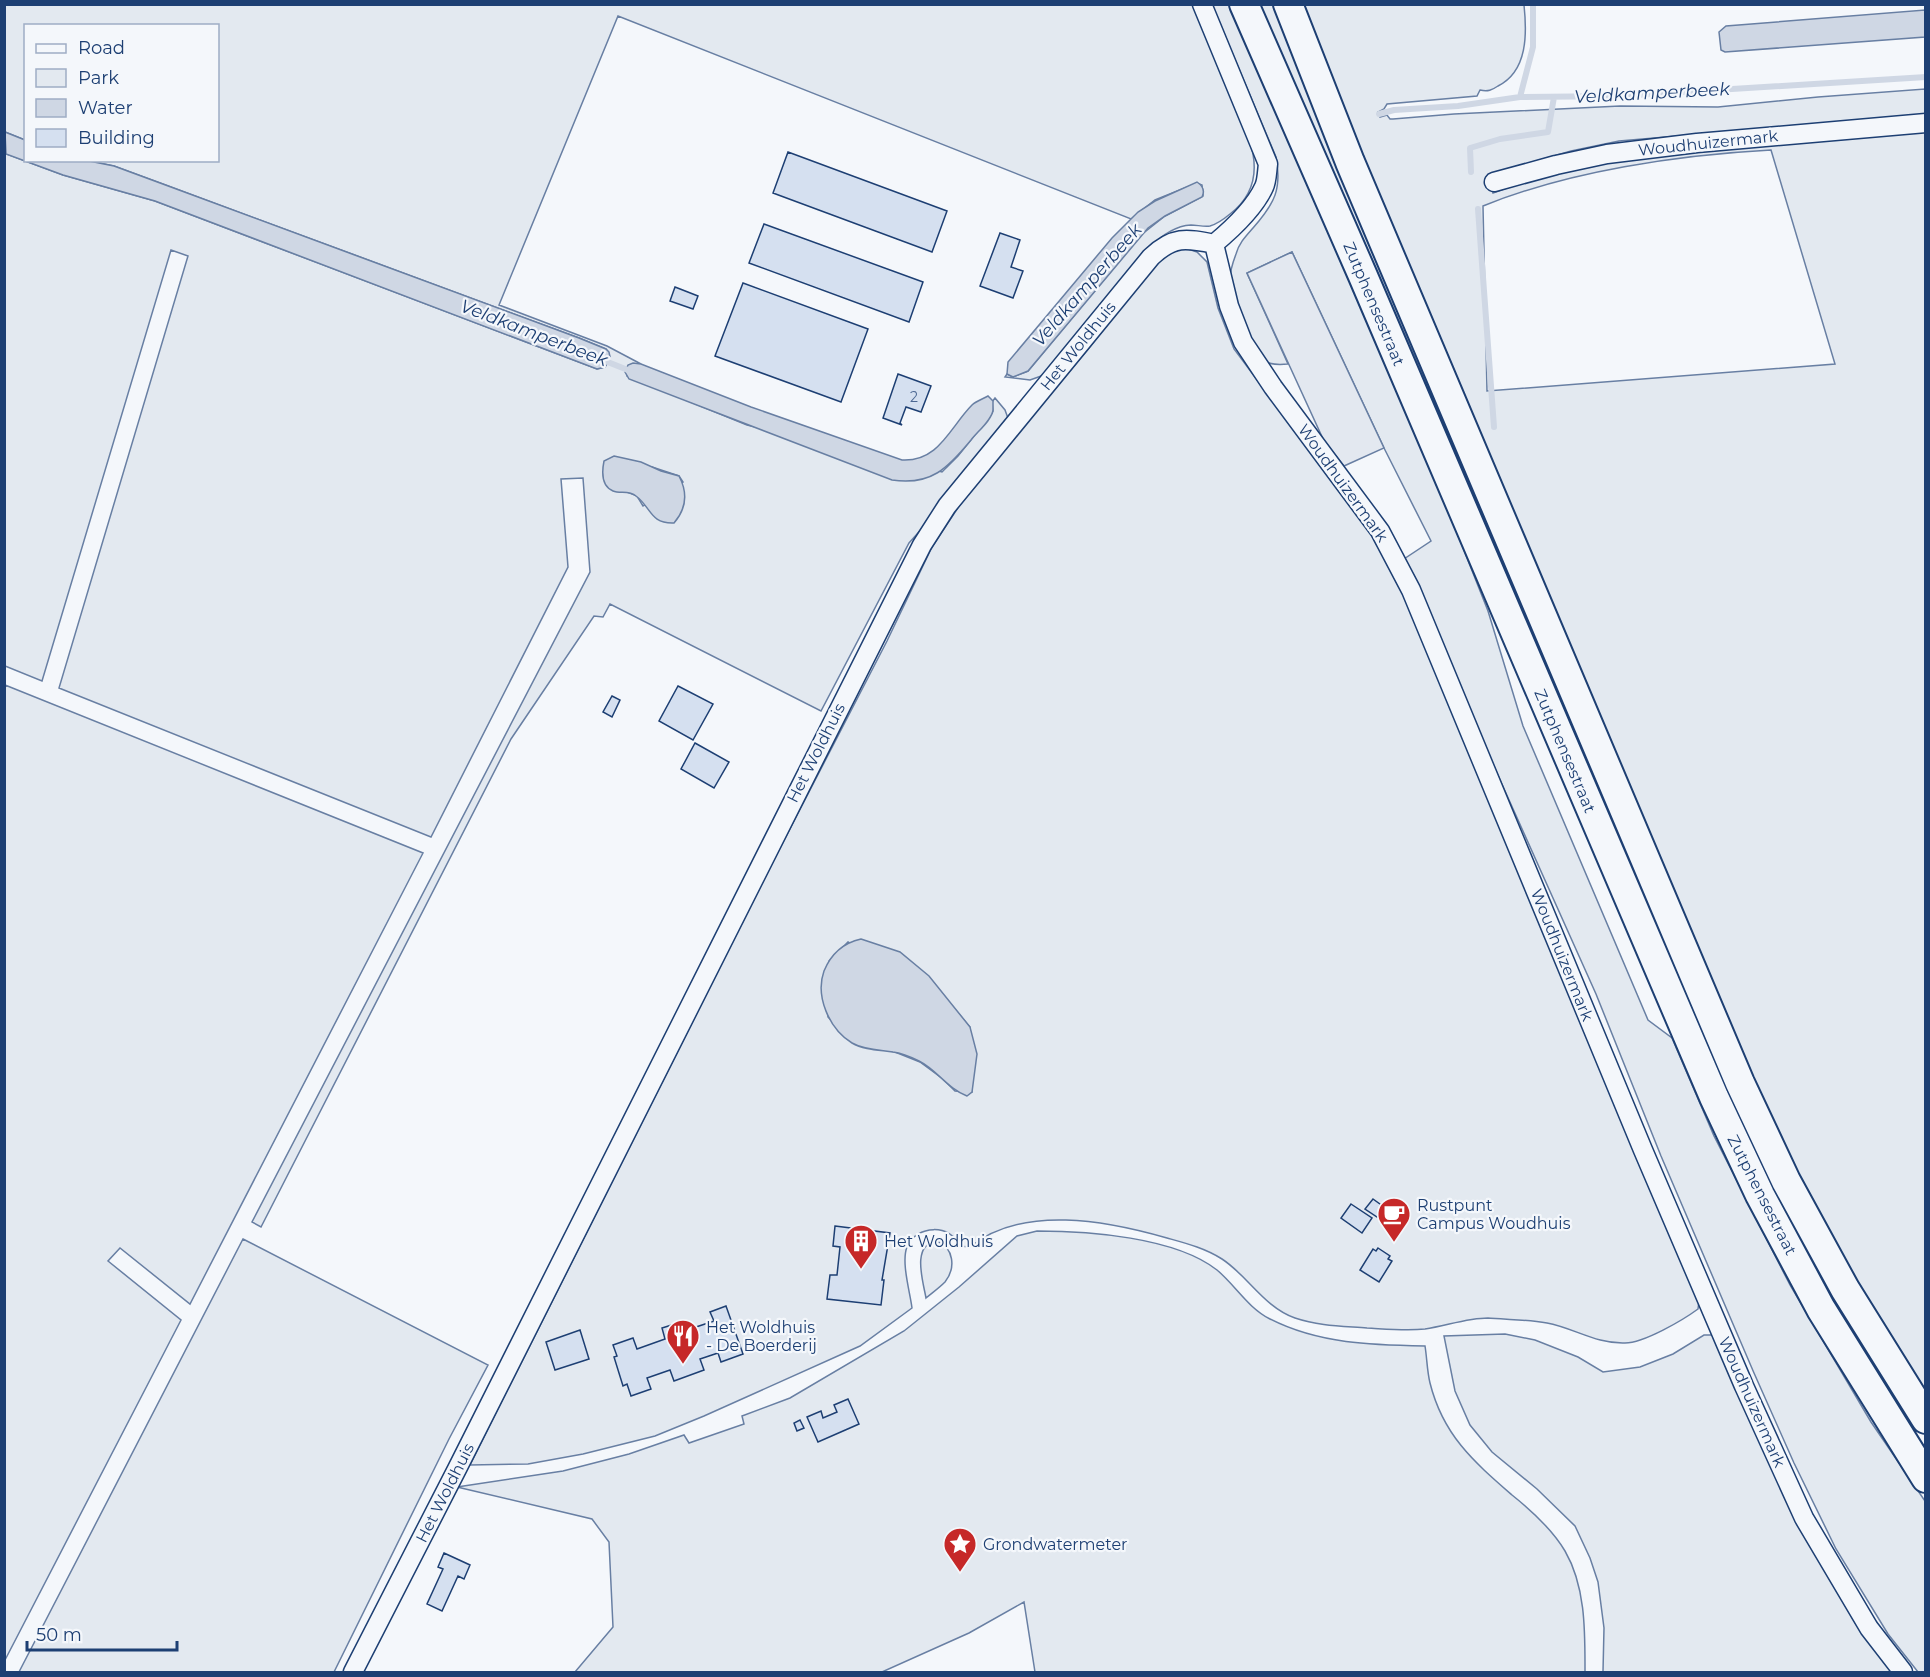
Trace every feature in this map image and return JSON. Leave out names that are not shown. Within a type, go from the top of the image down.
[{"type":"main road","name":"Zutphensestraat","points":[[1244,4],[1363,276],[1714,1097],[1760,1195],[1821,1309],[1926,1478]]},
{"type":"main road","name":"Zutphensestraat","points":[[1288,4],[1350,162],[1740,1083],[1786,1181],[1834,1269],[1926,1419]]},
{"type":"street","points":[[1202,4],[1268,164],[1266,185],[1256,201],[1214,244]]},
{"type":"street","name":"Woudhuizermark","points":[[1494,182],[1606,154],[1697,142],[1926,123]]},
{"type":"street","name":"Het Woldhuis","points":[[352,1672],[452,1479],[826,732],[927,537],[979,466],[1151,257],[1176,240],[1190,239],[1214,244]]},
{"type":"street","name":"Woudhuizermark","points":[[1214,244],[1229,306],[1243,342],[1272,387],[1380,531],[1411,590],[1643,1150],[1748,1396],[1804,1518],[1869,1628],[1903,1672]]},
{"type":"green space","points":[[5,5],[1193,5],[1249,139],[1254,170],[1253,180],[1245,198],[1225,218],[1210,226],[1179,227],[1155,243],[1044,375],[1030,380],[1005,377],[1007,374],[1013,377],[1028,371],[1141,235],[1165,216],[1203,196],[1202,185],[1197,183],[1155,200],[1131,219],[618,16],[499,305],[607,346],[641,364],[637,363],[627,373],[627,376],[747,425],[942,472],[990,416],[993,411],[992,402],[995,398],[1005,410],[1009,421],[936,513],[909,543],[821,711],[610,604],[603,617],[594,616],[511,739],[261,1227],[252,1222],[590,572],[583,478],[561,479],[568,567],[431,837],[59,688],[188,256],[171,250],[42,681],[5,666],[4,153],[63,175],[155,201],[597,369],[605,367],[610,357],[606,349],[579,338],[114,166],[94,162],[219,162],[219,24],[24,24],[24,140],[5,132]],"holes":[[[652,467],[679,476],[683,482],[643,506],[637,496],[625,491]]]},
{"type":"green space","points":[[1212,5],[1231,5],[1454,525],[1488,611],[1523,726],[1648,1020],[1672,1038],[1714,1136],[1790,1285],[1871,1422],[1925,1501],[1925,1672],[1918,1672],[1888,1634],[1836,1549],[1794,1463],[1661,1156],[1596,994],[1444,655],[1404,559],[1431,541],[1384,448],[1292,252],[1247,273],[1288,364],[1270,363],[1261,359],[1248,334],[1231,289],[1231,271],[1241,243],[1272,203],[1277,187],[1278,168],[1276,157]]},
{"type":"green space","points":[[1255,5],[1275,5],[1847,1315],[1841,1316],[1770,1184],[1717,1074]]},
{"type":"green space","points":[[1300,5],[1524,5],[1523,50],[1515,71],[1508,79],[1492,90],[1480,90],[1477,96],[1387,104],[1378,112],[1380,117],[1387,115],[1390,119],[1620,106],[1718,107],[1925,89],[1925,115],[1619,141],[1571,151],[1488,175],[1493,193],[1565,171],[1640,157],[1925,130],[1925,1396],[1859,1289],[1793,1165],[1744,1057],[1420,299]],"holes":[[[1771,150],[1835,364],[1487,391],[1483,206],[1551,183],[1587,174],[1699,156]]]},
{"type":"green space","points":[[1180,249],[1188,249],[1197,252],[1207,262],[1218,308],[1234,349],[1374,537],[1407,600],[1699,1301],[1698,1309],[1652,1335],[1625,1343],[1604,1341],[1557,1325],[1525,1320],[1472,1319],[1418,1330],[1331,1325],[1304,1321],[1274,1307],[1231,1266],[1215,1255],[1188,1244],[1119,1226],[1066,1220],[1040,1221],[1014,1225],[991,1234],[970,1247],[959,1246],[955,1239],[942,1231],[926,1231],[912,1239],[905,1253],[905,1269],[912,1308],[860,1346],[655,1436],[583,1454],[528,1464],[470,1465],[765,877],[887,641],[932,547],[967,494],[1089,348],[1159,258]],"holes":[[[848,942],[953,1007],[970,1027],[972,1092],[955,1091],[920,1062],[895,1052],[853,1043],[828,1017],[829,961]]]},
{"type":"green space","points":[[5,685],[423,853],[190,1304],[120,1248],[108,1261],[181,1320],[5,1660]]},
{"type":"green space","points":[[1037,1231],[1081,1232],[1130,1238],[1178,1250],[1217,1270],[1248,1303],[1262,1314],[1307,1334],[1346,1342],[1425,1346],[1430,1383],[1443,1418],[1451,1432],[1472,1458],[1548,1528],[1560,1543],[1572,1565],[1583,1610],[1585,1672],[1035,1672],[1024,1602],[969,1633],[882,1672],[575,1672],[613,1627],[609,1542],[592,1519],[457,1487],[563,1471],[629,1454],[684,1435],[689,1443],[744,1424],[742,1416],[790,1398],[904,1331],[1017,1236]]},
{"type":"green space","points":[[243,1239],[488,1365],[334,1672],[19,1672]]},
{"type":"green space","points":[[937,1241],[943,1244],[950,1253],[951,1271],[945,1282],[926,1298],[921,1273],[921,1256],[929,1244]]},
{"type":"green space","points":[[1505,1334],[1535,1340],[1578,1357],[1603,1372],[1640,1367],[1673,1354],[1704,1335],[1714,1335],[1803,1532],[1856,1624],[1893,1672],[1603,1672],[1604,1628],[1598,1582],[1575,1526],[1537,1489],[1492,1452],[1470,1425],[1455,1391],[1444,1336]]},
{"type":"shaded area","points":[[1292,252],[1384,448],[1344,466],[1324,441],[1247,273]]},
{"type":"water","points":[[1925,10],[1925,37],[1725,52],[1721,50],[1719,32],[1726,26]]},
{"type":"water","points":[[5,132],[24,140],[24,161],[6,154]]},
{"type":"water","points":[[28,162],[94,162],[114,166],[579,338],[606,349],[610,357],[605,367],[597,369],[155,201],[63,175]]},
{"type":"water","points":[[1197,182],[1203,189],[1202,197],[1165,216],[1148,228],[1028,371],[1013,377],[1007,374],[1008,362],[1112,238],[1138,212],[1155,201]]},
{"type":"water","points":[[633,363],[902,460],[915,459],[935,449],[972,405],[978,401],[988,396],[993,401],[993,410],[987,422],[963,450],[938,473],[918,480],[892,480],[629,379],[625,372],[628,365]]},
{"type":"water","points":[[614,456],[641,462],[679,476],[684,488],[685,500],[682,512],[674,523],[666,523],[655,518],[641,500],[633,494],[613,491],[606,486],[603,474],[604,461]]},
{"type":"water","points":[[861,939],[900,952],[929,976],[970,1027],[977,1054],[972,1092],[967,1096],[916,1060],[899,1053],[852,1043],[831,1021],[821,991],[824,971],[838,950]]},
{"type":"building","points":[[788,152],[947,211],[932,252],[773,193]]},
{"type":"building","points":[[764,224],[923,282],[909,322],[749,263]]},
{"type":"building","points":[[1000,233],[1020,240],[1011,267],[1023,271],[1013,298],[980,286]]},
{"type":"building","points":[[743,283],[868,329],[841,402],[715,356]]},
{"type":"building","points":[[675,287],[698,296],[693,309],[670,301]]},
{"type":"building","points":[[898,374],[931,386],[921,412],[906,407],[900,423],[902,425],[883,418]]},
{"type":"building","points":[[678,686],[713,704],[693,740],[659,721]]},
{"type":"building","points":[[612,696],[620,700],[612,717],[603,712]]},
{"type":"building","points":[[695,743],[729,762],[714,788],[681,769]]},
{"type":"building","points":[[1373,1199],[1384,1207],[1377,1217],[1365,1209]]},
{"type":"building","points":[[1351,1204],[1372,1218],[1362,1233],[1341,1218]]},
{"type":"building","name":"Het Woldhuis","points":[[835,1226],[890,1233],[882,1280],[884,1280],[881,1305],[827,1299],[830,1275],[837,1275],[840,1247],[833,1246]]},
{"type":"building","points":[[1378,1248],[1390,1256],[1388,1259],[1392,1261],[1379,1282],[1360,1270],[1373,1249],[1376,1251]]},
{"type":"building","points":[[726,1306],[743,1354],[721,1362],[718,1353],[700,1359],[704,1370],[674,1381],[670,1370],[647,1378],[651,1389],[631,1396],[627,1384],[623,1386],[614,1357],[617,1356],[613,1345],[633,1338],[637,1349],[665,1339],[662,1328],[678,1323],[681,1332],[714,1321],[710,1312]]},
{"type":"building","points":[[580,1330],[589,1359],[555,1370],[546,1342]]},
{"type":"building","points":[[848,1399],[859,1424],[818,1442],[807,1417],[821,1411],[823,1418],[837,1412],[834,1405]]},
{"type":"building","points":[[800,1420],[804,1428],[797,1431],[794,1423]]},
{"type":"building","points":[[444,1553],[470,1565],[464,1579],[458,1576],[442,1611],[427,1604],[443,1569],[438,1567]]},
{"type":"waterway","points":[[1520,97],[1533,47],[1533,4]]},
{"type":"waterway","name":"Veldkamperbeek","points":[[1379,114],[1394,110],[1458,106],[1520,97],[1620,96],[1926,77]]},
{"type":"waterway","points":[[1471,172],[1470,148],[1500,139],[1548,132],[1554,97]]},
{"type":"waterway","points":[[1478,209],[1494,427]]},
{"type":"waterway","name":"Veldkamperbeek","points":[[600,359],[633,372]]},
{"type":"place","name":"Rustpunt Campus Woudhuis","points":[[1394,1243]]},
{"type":"place","name":"Het Woldhuis","points":[[861,1270]]},
{"type":"place","name":"Het Woldhuis - De Boerderij","points":[[683,1365]]},
{"type":"place","name":"Grondwatermeter","points":[[960,1573]]}]
